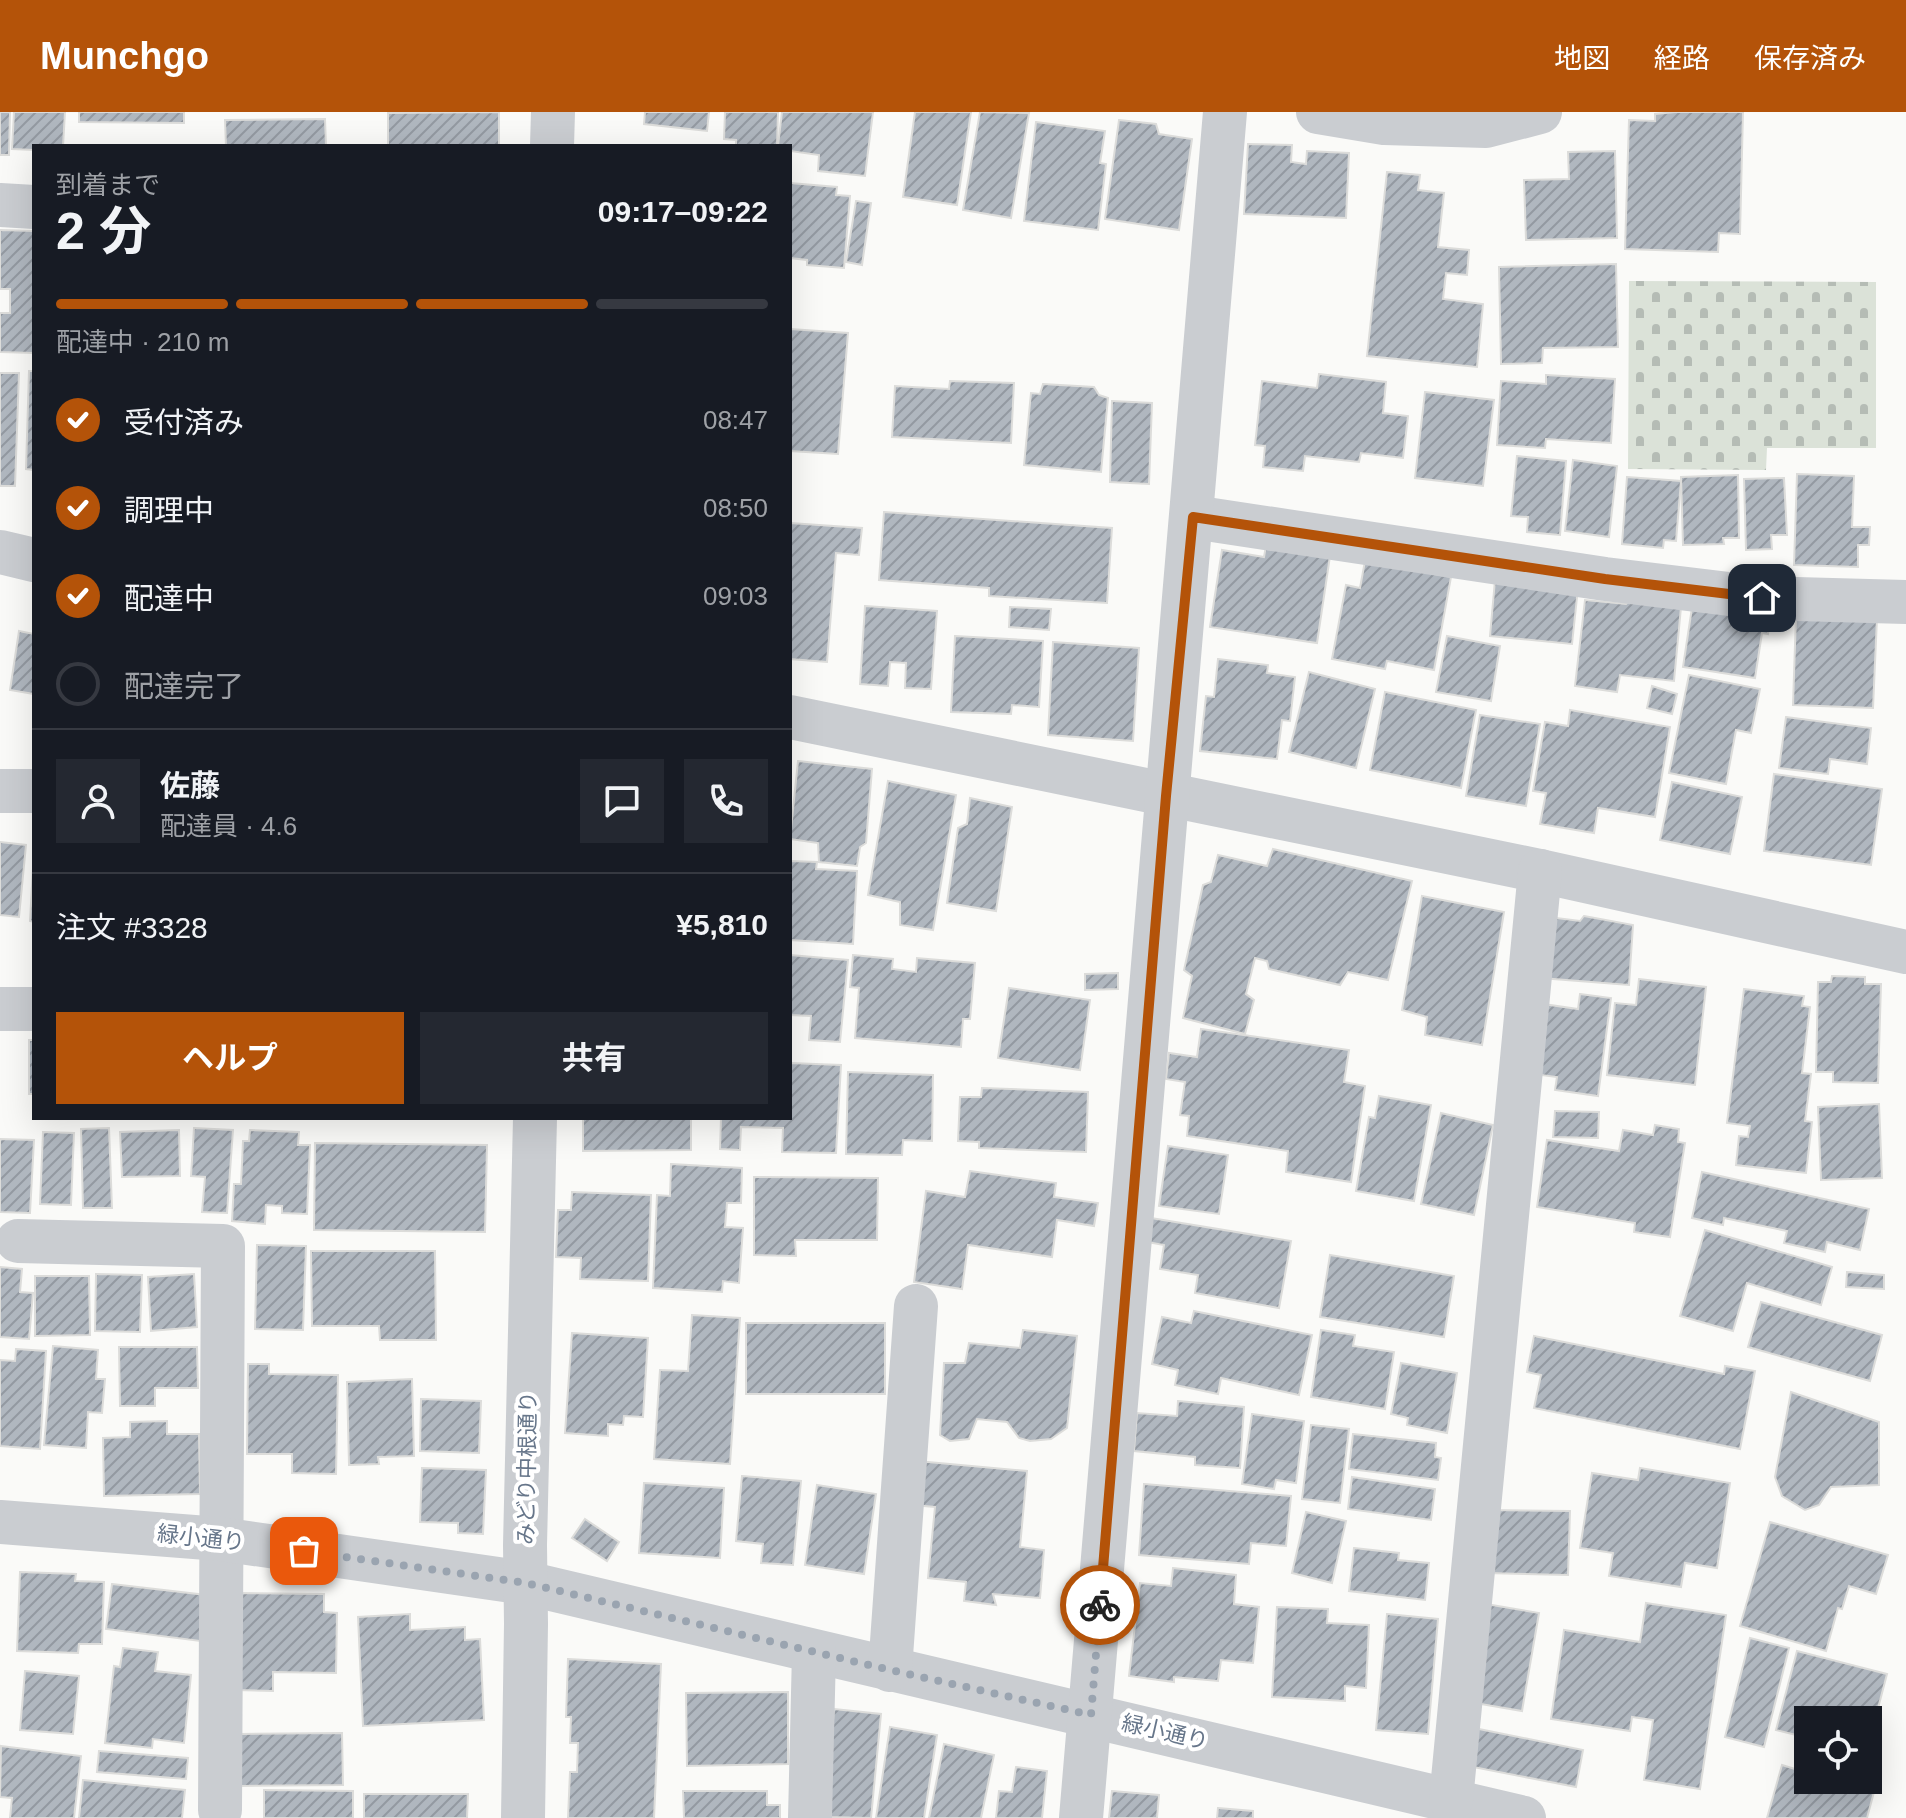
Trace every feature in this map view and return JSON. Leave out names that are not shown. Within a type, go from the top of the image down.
[{"type":"street","points":[[552,144],[553,112]]},
{"type":"street","points":[[1081,1818],[1225,112]]},
{"type":"street","points":[[1318,112],[1384,123],[1486,126],[1540,112]]},
{"type":"street","points":[[0,205],[32,207]]},
{"type":"street","points":[[1193,517],[1605,579],[1746,596],[1906,602]]},
{"type":"street","points":[[0,552],[32,560]]},
{"type":"street","points":[[792,717],[1540,871],[1906,952]]},
{"type":"street","points":[[0,791],[32,791]]},
{"type":"street","points":[[1437,1805],[1540,871]]},
{"type":"street","points":[[0,1009],[32,1009]]},
{"type":"street","name":"みどり中根通り","points":[[523,1818],[535,1120]]},
{"type":"street","points":[[18,1241],[223,1246],[220,1810]]},
{"type":"street","points":[[890,1670],[916,1306]]},
{"type":"street","name":"緑小通り","points":[[0,1522],[220,1539],[526,1583],[1091,1715],[1437,1805],[1524,1818]]},
{"type":"street","points":[[810,1818],[814,1652]]},
{"type":"green space","points":[[1629,281],[1876,282],[1876,448],[1767,448],[1766,470],[1628,469]]},
{"type":"building","points":[[0,112],[10,112],[9,155],[0,155]]},
{"type":"building","points":[[14,112],[65,112],[63,144],[32,144],[32,150],[12,149]]},
{"type":"building","points":[[79,112],[184,112],[184,123],[79,122]]},
{"type":"building","points":[[499,112],[499,144],[388,144],[388,113]]},
{"type":"building","points":[[645,112],[709,112],[707,131],[644,124]]},
{"type":"building","points":[[725,112],[778,112],[777,144],[736,144],[736,140],[724,139]]},
{"type":"building","points":[[782,112],[873,112],[865,176],[818,171],[819,155],[792,151],[792,144],[778,144]]},
{"type":"building","points":[[915,112],[971,112],[957,205],[903,197]]},
{"type":"building","points":[[980,112],[1029,113],[1011,218],[963,210]]},
{"type":"building","points":[[1743,112],[1740,234],[1719,233],[1718,252],[1625,249],[1629,120],[1655,121],[1655,114]]},
{"type":"building","points":[[325,119],[326,144],[226,144],[225,120]]},
{"type":"building","points":[[1119,120],[1156,124],[1159,134],[1192,139],[1179,230],[1105,219]]},
{"type":"building","points":[[1036,122],[1105,131],[1100,163],[1106,164],[1098,230],[1024,221]]},
{"type":"building","points":[[1248,144],[1292,145],[1291,162],[1306,164],[1307,151],[1349,153],[1346,218],[1244,214]]},
{"type":"building","points":[[1615,151],[1617,238],[1526,240],[1524,180],[1569,179],[1568,152]]},
{"type":"building","points":[[1387,172],[1420,175],[1418,190],[1444,193],[1438,247],[1469,250],[1467,275],[1446,273],[1443,299],[1483,304],[1477,367],[1367,356]]},
{"type":"building","points":[[792,183],[837,187],[836,195],[850,196],[844,268],[807,265],[807,260],[792,258]]},
{"type":"building","points":[[856,201],[871,203],[862,265],[846,262]]},
{"type":"building","points":[[0,230],[32,231],[32,353],[0,352],[0,313],[10,313],[10,289],[0,289]]},
{"type":"building","points":[[1616,264],[1618,347],[1543,348],[1542,363],[1501,364],[1499,267]]},
{"type":"building","points":[[792,329],[848,333],[838,454],[792,451]]},
{"type":"building","points":[[29,371],[32,371],[32,470],[26,469]]},
{"type":"building","points":[[0,373],[19,373],[15,486],[0,486]]},
{"type":"building","points":[[1319,374],[1386,382],[1383,413],[1408,416],[1403,458],[1361,453],[1359,462],[1305,456],[1303,471],[1263,467],[1265,446],[1255,445],[1262,381],[1317,388]]},
{"type":"building","points":[[1546,375],[1615,379],[1611,443],[1546,439],[1545,448],[1497,445],[1501,381],[1546,384]]},
{"type":"building","points":[[950,381],[1014,383],[1011,443],[892,437],[895,386],[949,389]]},
{"type":"building","points":[[1043,384],[1094,387],[1099,395],[1108,398],[1101,472],[1024,465],[1031,393],[1040,394]]},
{"type":"building","points":[[1425,392],[1494,400],[1483,486],[1415,478]]},
{"type":"building","points":[[1112,401],[1152,403],[1149,484],[1110,482]]},
{"type":"building","points":[[1517,456],[1566,461],[1560,535],[1527,532],[1528,517],[1511,516]]},
{"type":"building","points":[[1573,460],[1617,466],[1609,537],[1565,531]]},
{"type":"building","points":[[1797,474],[1854,476],[1852,527],[1870,527],[1869,545],[1858,545],[1858,567],[1794,565]]},
{"type":"building","points":[[1738,475],[1739,538],[1723,538],[1724,544],[1683,545],[1681,477]]},
{"type":"building","points":[[1627,477],[1681,481],[1676,541],[1664,540],[1663,548],[1622,544]]},
{"type":"building","points":[[1784,478],[1787,535],[1771,535],[1772,549],[1746,550],[1744,479]]},
{"type":"building","points":[[884,512],[1112,528],[1107,603],[989,596],[989,588],[879,580]]},
{"type":"building","points":[[792,523],[862,528],[859,555],[836,553],[827,662],[792,659]]},
{"type":"building","points":[[1266,546],[1330,556],[1317,643],[1210,627],[1222,550],[1264,557]]},
{"type":"building","points":[[1365,561],[1451,577],[1434,670],[1387,661],[1385,669],[1332,659],[1346,585],[1360,588]]},
{"type":"building","points":[[1495,580],[1578,588],[1572,644],[1490,636]]},
{"type":"building","points":[[1632,599],[1681,607],[1674,681],[1620,675],[1617,692],[1575,686],[1585,600],[1626,604]]},
{"type":"building","points":[[1693,601],[1771,612],[1768,634],[1762,633],[1755,678],[1683,667]]},
{"type":"building","points":[[865,606],[937,611],[931,689],[905,688],[906,663],[890,662],[888,686],[860,684]]},
{"type":"building","points":[[1010,607],[1051,609],[1049,630],[1009,627]]},
{"type":"building","points":[[1796,615],[1877,618],[1873,708],[1793,705]]},
{"type":"building","points":[[19,631],[32,634],[32,694],[10,690]]},
{"type":"building","points":[[955,636],[1043,641],[1039,707],[1012,705],[1011,714],[951,712]]},
{"type":"building","points":[[1447,636],[1500,646],[1491,701],[1436,692]]},
{"type":"building","points":[[1053,642],[1139,648],[1133,741],[1048,735]]},
{"type":"building","points":[[1218,659],[1268,665],[1267,673],[1295,677],[1290,721],[1282,720],[1277,759],[1200,751],[1206,696],[1214,697]]},
{"type":"building","points":[[1309,672],[1375,689],[1356,768],[1289,752]]},
{"type":"building","points":[[1689,675],[1760,689],[1751,733],[1736,730],[1726,784],[1669,773]]},
{"type":"building","points":[[1652,686],[1677,694],[1672,714],[1647,708]]},
{"type":"building","points":[[1385,692],[1476,710],[1461,788],[1370,770]]},
{"type":"building","points":[[1570,710],[1670,727],[1655,817],[1598,808],[1594,833],[1540,824],[1546,793],[1533,791],[1545,722],[1568,726]]},
{"type":"building","points":[[1480,715],[1540,724],[1526,806],[1466,796]]},
{"type":"building","points":[[1786,717],[1871,728],[1867,764],[1830,759],[1828,774],[1779,768]]},
{"type":"building","points":[[798,761],[872,769],[866,843],[860,847],[857,866],[819,862],[818,843],[792,839]]},
{"type":"building","points":[[1774,774],[1882,789],[1871,865],[1764,851]]},
{"type":"building","points":[[888,781],[956,795],[933,930],[900,925],[900,902],[868,895]]},
{"type":"building","points":[[1672,782],[1742,797],[1730,854],[1660,840]]},
{"type":"building","points":[[970,798],[1012,807],[996,911],[947,903],[958,828],[967,824]]},
{"type":"building","points":[[0,842],[26,845],[19,917],[0,915]]},
{"type":"building","points":[[1273,849],[1412,881],[1388,980],[1348,972],[1340,985],[1269,969],[1267,961],[1255,958],[1246,994],[1254,1000],[1245,1034],[1183,1018],[1192,976],[1184,970],[1203,885],[1211,882],[1218,855],[1267,866]]},
{"type":"building","points":[[792,861],[817,862],[816,869],[857,871],[853,944],[792,940]]},
{"type":"building","points":[[1422,896],[1504,912],[1482,1045],[1425,1035],[1427,1017],[1402,1010]]},
{"type":"building","points":[[1584,916],[1633,925],[1629,985],[1541,978],[1549,917],[1580,921]]},
{"type":"building","points":[[792,955],[848,960],[840,1042],[809,1040],[811,1016],[792,1015]]},
{"type":"building","points":[[853,955],[893,959],[892,969],[916,972],[917,958],[975,963],[970,1019],[963,1019],[961,1047],[855,1038],[859,988],[850,987]]},
{"type":"building","points":[[1118,973],[1118,989],[1085,990],[1085,974]]},
{"type":"building","points":[[1832,976],[1865,977],[1865,984],[1881,984],[1878,1083],[1833,1082],[1833,1072],[1816,1072],[1818,982],[1831,982]]},
{"type":"building","points":[[1639,979],[1706,987],[1695,1085],[1607,1075],[1615,1003],[1636,1005]]},
{"type":"building","points":[[1009,988],[1090,1000],[1080,1070],[998,1058]]},
{"type":"building","points":[[1744,989],[1804,996],[1802,1006],[1810,1007],[1802,1073],[1811,1074],[1805,1121],[1812,1122],[1806,1173],[1736,1165],[1739,1136],[1748,1137],[1750,1126],[1727,1123]]},
{"type":"building","points":[[1580,994],[1611,998],[1598,1096],[1555,1090],[1557,1077],[1533,1074],[1543,1004],[1578,1009]]},
{"type":"building","points":[[1201,1029],[1349,1050],[1344,1082],[1365,1086],[1351,1182],[1286,1172],[1288,1151],[1187,1136],[1189,1116],[1180,1115],[1185,1082],[1166,1079],[1169,1053],[1197,1057]]},
{"type":"building","points":[[29,1040],[32,1040],[32,1094],[29,1094]]},
{"type":"building","points":[[792,1063],[841,1065],[836,1153],[782,1152],[783,1128],[741,1127],[740,1150],[720,1149],[721,1120],[792,1120]]},
{"type":"building","points":[[848,1072],[933,1075],[932,1141],[903,1140],[902,1155],[846,1154]]},
{"type":"building","points":[[982,1088],[1088,1092],[1086,1152],[979,1148],[979,1142],[958,1141],[960,1097],[981,1097]]},
{"type":"building","points":[[1379,1096],[1431,1105],[1414,1201],[1356,1191],[1369,1117],[1375,1118]]},
{"type":"building","points":[[1879,1104],[1882,1178],[1821,1180],[1818,1107]]},
{"type":"building","points":[[1555,1111],[1599,1112],[1598,1138],[1553,1137]]},
{"type":"building","points":[[1441,1113],[1493,1125],[1474,1215],[1421,1204]]},
{"type":"building","points":[[583,1120],[691,1120],[691,1150],[583,1151]]},
{"type":"building","points":[[1655,1125],[1679,1129],[1678,1142],[1685,1143],[1670,1237],[1634,1232],[1635,1223],[1537,1207],[1547,1140],[1619,1151],[1623,1130],[1653,1135]]},
{"type":"building","points":[[109,1128],[112,1208],[83,1208],[81,1129]]},
{"type":"building","points":[[194,1128],[233,1130],[227,1213],[202,1212],[205,1177],[191,1176]]},
{"type":"building","points":[[179,1130],[180,1176],[122,1177],[120,1132]]},
{"type":"building","points":[[250,1130],[299,1132],[298,1145],[310,1145],[307,1214],[282,1213],[282,1206],[266,1205],[265,1224],[232,1221],[234,1184],[241,1184],[243,1141],[249,1141]]},
{"type":"building","points":[[43,1132],[74,1133],[71,1205],[40,1204]]},
{"type":"building","points":[[0,1139],[34,1140],[30,1213],[0,1212]]},
{"type":"building","points":[[315,1143],[487,1145],[485,1232],[314,1230]]},
{"type":"building","points":[[1168,1146],[1228,1155],[1219,1214],[1159,1206]]},
{"type":"building","points":[[671,1164],[742,1168],[741,1203],[727,1203],[725,1227],[743,1228],[739,1283],[723,1281],[722,1292],[653,1288],[657,1195],[670,1196]]},
{"type":"building","points":[[970,1171],[1056,1183],[1054,1197],[1098,1203],[1094,1226],[1057,1220],[1052,1257],[968,1245],[962,1289],[914,1282],[926,1191],[965,1197]]},
{"type":"building","points":[[1702,1172],[1869,1209],[1860,1250],[1827,1242],[1825,1252],[1784,1243],[1787,1231],[1724,1218],[1723,1225],[1692,1218]]},
{"type":"building","points":[[754,1177],[878,1178],[877,1240],[795,1240],[796,1256],[754,1255]]},
{"type":"building","points":[[572,1192],[651,1195],[648,1281],[580,1279],[581,1258],[556,1257],[558,1210],[571,1210]]},
{"type":"building","points":[[1151,1218],[1291,1241],[1279,1308],[1195,1293],[1198,1275],[1160,1269],[1164,1245],[1147,1242]]},
{"type":"building","points":[[1705,1230],[1832,1267],[1821,1305],[1747,1283],[1733,1331],[1680,1316]]},
{"type":"building","points":[[257,1245],[306,1246],[303,1330],[255,1329]]},
{"type":"building","points":[[311,1251],[435,1251],[436,1340],[380,1340],[379,1326],[312,1326]]},
{"type":"building","points":[[1330,1255],[1454,1276],[1444,1337],[1320,1317]]},
{"type":"building","points":[[0,1267],[22,1269],[20,1292],[33,1293],[29,1339],[0,1337]]},
{"type":"building","points":[[1847,1272],[1884,1275],[1884,1289],[1846,1287]]},
{"type":"building","points":[[96,1274],[142,1275],[140,1332],[95,1331]]},
{"type":"building","points":[[194,1274],[197,1327],[151,1331],[148,1277]]},
{"type":"building","points":[[35,1276],[89,1276],[90,1335],[35,1336]]},
{"type":"building","points":[[1761,1302],[1882,1335],[1870,1381],[1748,1347]]},
{"type":"building","points":[[1194,1311],[1312,1335],[1299,1395],[1221,1378],[1218,1394],[1175,1385],[1178,1370],[1152,1364],[1162,1317],[1191,1323]]},
{"type":"building","points":[[692,1315],[740,1318],[730,1464],[654,1459],[660,1370],[688,1371]]},
{"type":"building","points":[[746,1323],[885,1323],[885,1394],[746,1394]]},
{"type":"building","points":[[1023,1330],[1077,1336],[1067,1428],[1051,1439],[1030,1441],[1019,1438],[1007,1422],[977,1419],[969,1439],[950,1441],[940,1435],[944,1363],[965,1363],[969,1343],[1020,1348]]},
{"type":"building","points":[[1321,1330],[1355,1335],[1353,1346],[1394,1352],[1385,1409],[1311,1397]]},
{"type":"building","points":[[572,1333],[648,1338],[643,1417],[624,1416],[623,1425],[608,1424],[608,1436],[565,1433]]},
{"type":"building","points":[[1534,1336],[1724,1374],[1725,1366],[1755,1371],[1740,1449],[1534,1408],[1541,1375],[1527,1372]]},
{"type":"building","points":[[53,1346],[98,1350],[96,1379],[105,1379],[102,1413],[88,1412],[86,1448],[44,1445]]},
{"type":"building","points":[[119,1347],[197,1347],[198,1388],[155,1388],[155,1406],[120,1406]]},
{"type":"building","points":[[16,1349],[46,1351],[40,1449],[0,1446],[0,1360],[15,1361]]},
{"type":"building","points":[[1401,1363],[1457,1373],[1447,1433],[1407,1425],[1408,1418],[1391,1414]]},
{"type":"building","points":[[248,1364],[269,1364],[269,1374],[338,1375],[336,1474],[292,1473],[292,1454],[247,1454]]},
{"type":"building","points":[[412,1379],[414,1456],[378,1457],[379,1464],[349,1465],[347,1382]]},
{"type":"building","points":[[1791,1392],[1879,1422],[1879,1485],[1831,1487],[1819,1505],[1805,1510],[1782,1496],[1775,1477]]},
{"type":"building","points":[[421,1399],[481,1401],[479,1453],[420,1451]]},
{"type":"building","points":[[1178,1401],[1244,1407],[1240,1468],[1195,1465],[1195,1457],[1134,1451],[1137,1413],[1177,1416]]},
{"type":"building","points":[[1252,1414],[1304,1421],[1296,1483],[1276,1480],[1274,1489],[1242,1484]]},
{"type":"building","points":[[167,1421],[167,1434],[199,1434],[200,1494],[104,1496],[103,1438],[130,1437],[130,1422]]},
{"type":"building","points":[[1311,1425],[1349,1429],[1340,1503],[1302,1499]]},
{"type":"building","points":[[1353,1434],[1436,1443],[1435,1457],[1441,1458],[1438,1480],[1349,1469]]},
{"type":"building","points":[[917,1461],[1027,1471],[1020,1547],[1044,1550],[1040,1598],[993,1594],[996,1605],[964,1601],[966,1582],[928,1578],[935,1507],[913,1505]]},
{"type":"building","points":[[422,1468],[486,1470],[483,1534],[458,1533],[458,1523],[420,1522]]},
{"type":"building","points":[[1640,1468],[1730,1483],[1717,1568],[1685,1563],[1681,1587],[1609,1576],[1613,1553],[1580,1548],[1592,1473],[1638,1480]]},
{"type":"building","points":[[742,1476],[801,1481],[793,1565],[761,1563],[763,1544],[736,1541]]},
{"type":"building","points":[[1352,1477],[1435,1489],[1431,1520],[1348,1509]]},
{"type":"building","points":[[644,1483],[724,1488],[720,1558],[639,1553]]},
{"type":"building","points":[[1144,1484],[1291,1496],[1286,1546],[1251,1543],[1249,1564],[1139,1555]]},
{"type":"building","points":[[817,1485],[876,1494],[864,1574],[805,1565]]},
{"type":"building","points":[[1488,1510],[1570,1511],[1568,1575],[1486,1573]]},
{"type":"building","points":[[1306,1512],[1346,1521],[1332,1583],[1292,1573]]},
{"type":"building","points":[[585,1519],[619,1542],[607,1561],[572,1538]]},
{"type":"building","points":[[1770,1522],[1888,1555],[1876,1594],[1849,1586],[1842,1609],[1838,1608],[1826,1651],[1740,1626]]},
{"type":"building","points":[[1354,1548],[1399,1553],[1398,1560],[1429,1563],[1425,1600],[1349,1591]]},
{"type":"building","points":[[1173,1568],[1236,1575],[1234,1604],[1259,1607],[1253,1663],[1221,1660],[1218,1681],[1174,1677],[1174,1682],[1129,1676],[1140,1583],[1171,1586]]},
{"type":"building","points":[[20,1572],[76,1574],[75,1581],[104,1582],[102,1644],[79,1644],[78,1653],[17,1651]]},
{"type":"building","points":[[112,1584],[206,1595],[200,1641],[106,1629]]},
{"type":"building","points":[[236,1593],[324,1594],[324,1612],[337,1613],[336,1673],[273,1672],[273,1691],[235,1690]]},
{"type":"building","points":[[1646,1603],[1726,1615],[1700,1789],[1644,1780],[1653,1720],[1632,1717],[1630,1731],[1551,1719],[1564,1630],[1640,1642]]},
{"type":"building","points":[[1486,1604],[1539,1613],[1522,1711],[1469,1702]]},
{"type":"building","points":[[1277,1607],[1328,1609],[1327,1623],[1369,1625],[1366,1688],[1345,1686],[1345,1701],[1272,1697]]},
{"type":"building","points":[[410,1614],[410,1630],[465,1627],[465,1640],[480,1639],[484,1720],[363,1726],[358,1617]]},
{"type":"building","points":[[1387,1614],[1438,1619],[1428,1734],[1376,1730]]},
{"type":"building","points":[[1750,1638],[1789,1648],[1764,1747],[1725,1737]]},
{"type":"building","points":[[123,1648],[158,1652],[155,1671],[191,1675],[184,1743],[153,1739],[152,1748],[105,1743],[114,1666],[120,1667]]},
{"type":"building","points":[[1797,1651],[1887,1674],[1879,1706],[1794,1706],[1794,1734],[1776,1730]]},
{"type":"building","points":[[568,1659],[661,1664],[654,1818],[568,1818],[570,1772],[577,1772],[578,1743],[570,1743],[571,1717],[566,1717]]},
{"type":"building","points":[[25,1671],[79,1676],[73,1734],[20,1730]]},
{"type":"building","points":[[788,1692],[788,1764],[687,1766],[686,1693]]},
{"type":"building","points":[[834,1709],[881,1714],[871,1818],[825,1817]]},
{"type":"building","points":[[890,1727],[937,1735],[924,1818],[876,1818]]},
{"type":"building","points":[[1474,1728],[1583,1750],[1576,1787],[1463,1765]]},
{"type":"building","points":[[342,1733],[343,1785],[241,1786],[241,1734]]},
{"type":"building","points":[[944,1744],[994,1755],[981,1818],[929,1818]]},
{"type":"building","points":[[1,1746],[81,1756],[74,1818],[10,1818],[12,1798],[0,1797]]},
{"type":"building","points":[[99,1751],[188,1758],[186,1779],[97,1772]]},
{"type":"building","points":[[1782,1765],[1794,1769],[1794,1794],[1873,1794],[1867,1818],[1767,1818]]},
{"type":"building","points":[[1016,1767],[1047,1771],[1042,1818],[996,1818],[999,1791],[1012,1792]]},
{"type":"building","points":[[83,1780],[185,1790],[182,1818],[79,1818]]},
{"type":"building","points":[[264,1790],[353,1791],[353,1818],[264,1818]]},
{"type":"building","points":[[683,1791],[767,1791],[767,1805],[780,1805],[780,1818],[684,1818]]},
{"type":"building","points":[[1112,1791],[1159,1795],[1157,1818],[1109,1818]]},
{"type":"building","points":[[364,1794],[468,1794],[467,1818],[364,1818]]},
{"type":"building","points":[[1218,1808],[1253,1811],[1253,1818],[1217,1818]]},
{"type":"way so far","points":[[304,1551],[526,1583],[1091,1715],[1100,1605]]},
{"type":"route","points":[[1100,1605],[1166,796],[1193,517],[1605,579],[1762,598]]}]
